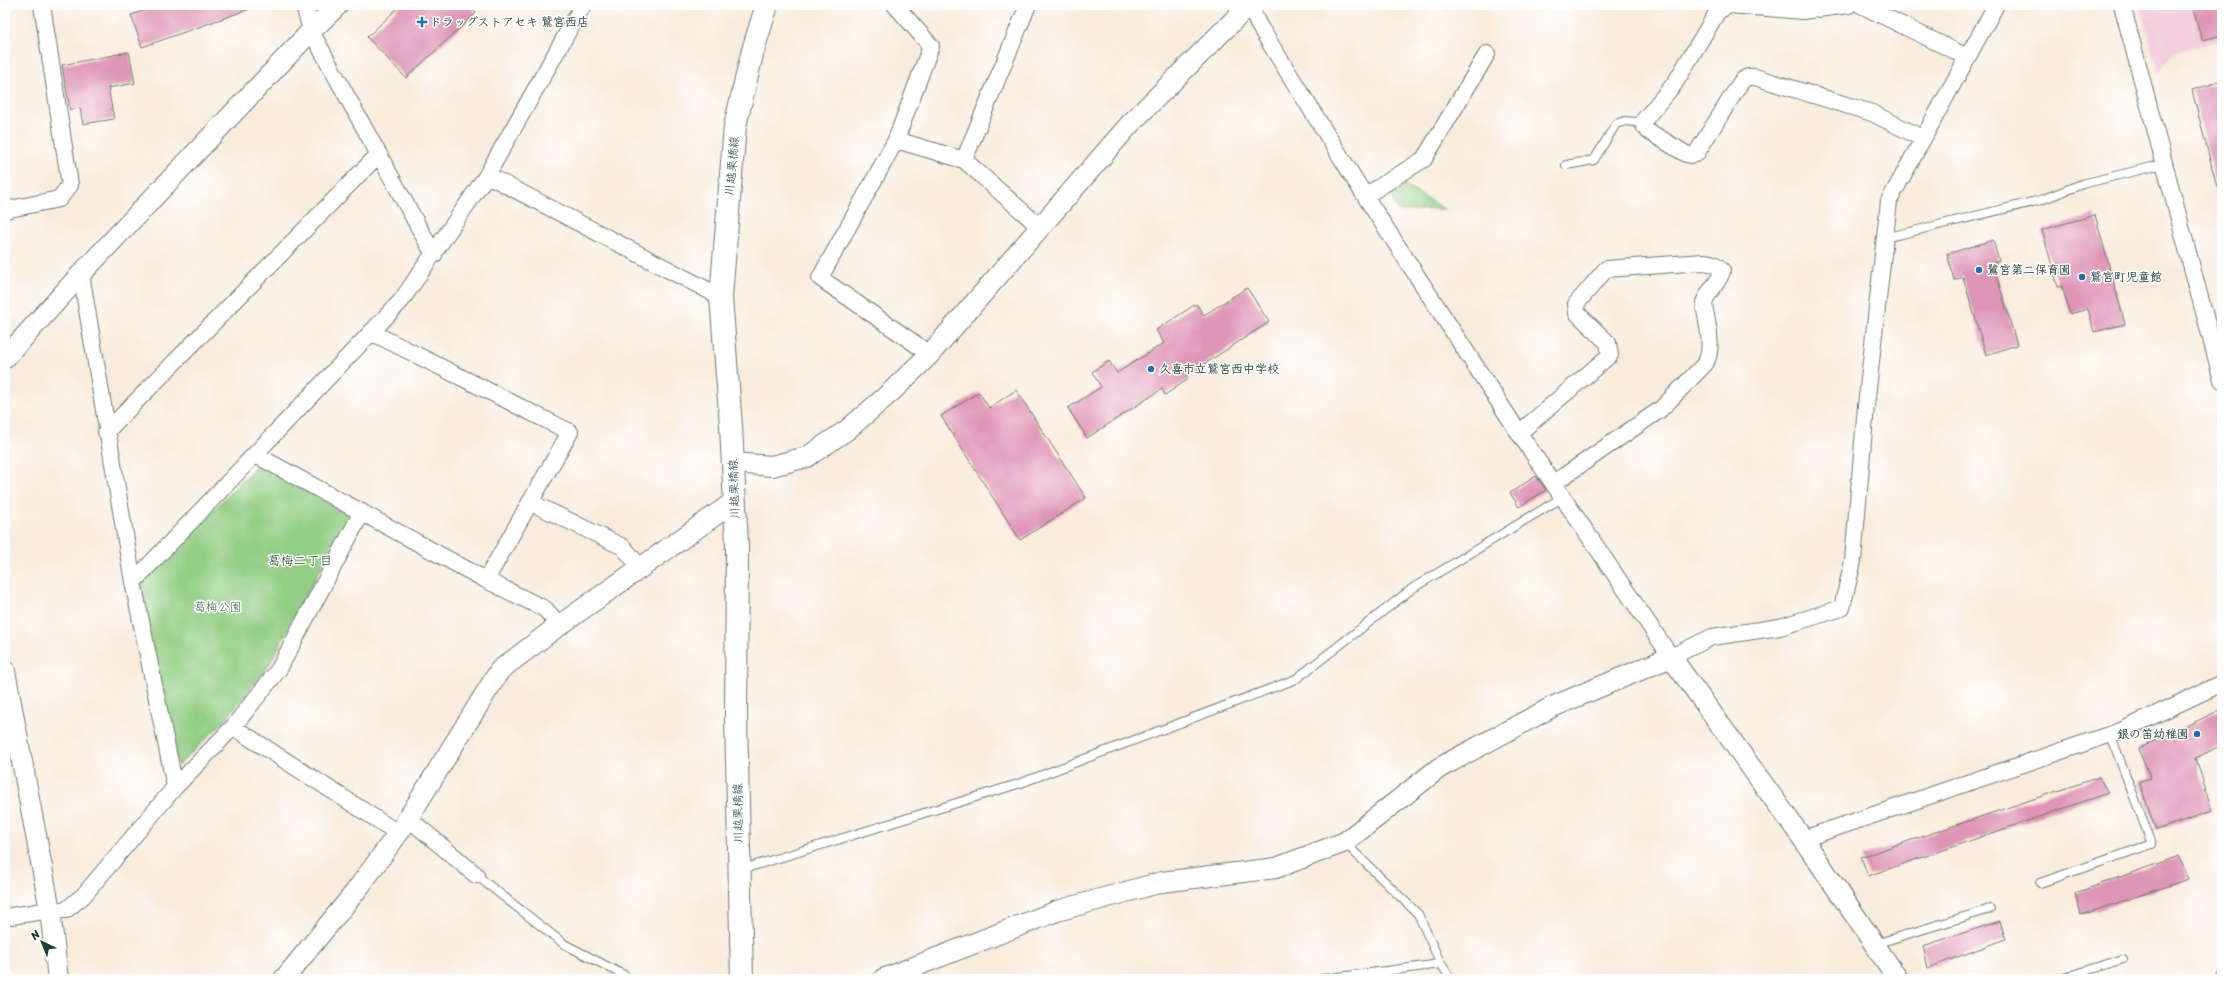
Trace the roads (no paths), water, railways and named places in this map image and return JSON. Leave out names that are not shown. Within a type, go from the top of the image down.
[{"type":"main road","name":"川越栗橋線","points":[[742,979],[736,716],[737,546],[733,464],[721,296],[735,126],[753,50],[767,5]]},
{"type":"street","points":[[5,210],[59,199],[70,185],[42,5]]},
{"type":"street","points":[[304,5],[311,31],[434,255]]},
{"type":"street","points":[[5,358],[81,274],[311,31],[338,5]]},
{"type":"street","points":[[895,5],[931,46],[896,140],[820,278],[930,354]]},
{"type":"street","points":[[964,160],[1028,5]]},
{"type":"street","points":[[733,464],[772,466],[807,457],[847,430],[891,392],[930,354],[1130,124],[1250,5],[1258,24],[1365,196],[1519,433],[1671,657],[1803,839],[1898,979]]},
{"type":"street","points":[[1849,5],[1802,11],[1730,5],[1718,11],[1675,83],[1648,115],[1644,123],[1648,131],[1686,154],[1691,156],[1696,154],[1739,85],[1743,79],[1748,76],[1872,113],[1922,138]]},
{"type":"street","points":[[1861,5],[1967,57]]},
{"type":"street","points":[[883,979],[1057,911],[1162,882],[1276,868],[1344,842],[1439,768],[1552,707],[1671,657],[1712,636],[1780,627],[1842,608],[1852,561],[1866,406],[1889,201],[1922,138],[1996,5]]},
{"type":"street","points":[[2122,5],[2222,380]]},
{"type":"street","points":[[133,582],[256,455],[401,301],[434,255],[487,175],[577,7]]},
{"type":"street","points":[[1365,196],[1424,159],[1487,54]]},
{"type":"street","points":[[896,140],[964,160],[1040,227]]},
{"type":"street","points":[[106,432],[378,154]]},
{"type":"street","points":[[487,175],[721,296]]},
{"type":"street","points":[[1519,433],[1610,355],[1608,343],[1576,313],[1575,309],[1576,304],[1606,269],[1704,262],[1713,263],[1719,266],[1722,271],[1720,277],[1705,297],[1704,303],[1710,348],[1709,356],[1705,364],[1657,412],[1554,484]]},
{"type":"street","points":[[81,274],[106,432],[133,582],[175,787]]},
{"type":"street","points":[[371,332],[570,432],[486,580]]},
{"type":"street","points":[[256,455],[486,580],[545,609],[559,625]]},
{"type":"street","points":[[284,979],[356,891],[403,826],[494,677],[511,659],[735,501]]},
{"type":"street","points":[[530,502],[623,547],[641,568]]},
{"type":"street","points":[[5,917],[50,910],[66,910],[83,896],[175,787],[233,727],[279,669],[362,512]]},
{"type":"street","points":[[5,671],[50,910],[58,979]]},
{"type":"street","points":[[1803,839],[2110,734],[2222,683]]},
{"type":"street","points":[[233,727],[403,826],[476,875]]},
{"type":"lane","points":[[1566,165],[1594,160],[1616,124],[1625,121],[1644,123]]},
{"type":"lane","points":[[1885,238],[2041,200],[2082,184],[2164,164]]},
{"type":"lane","points":[[739,870],[1020,783],[1296,678],[1414,588],[1563,497]]},
{"type":"lane","points":[[2040,883],[2152,844],[2110,734]]},
{"type":"lane","points":[[1344,842],[1418,914],[1441,964],[1451,979]]},
{"type":"lane","points":[[476,875],[564,944],[624,975],[628,979]]},
{"type":"lane","points":[[1874,944],[1990,909]]},
{"type":"lane","points":[[2061,979],[2123,958]]},
{"type":"lane","points":[[1323,979],[1441,964]]},
{"type":"lane","points":[[2220,979],[2222,975]]},
{"type":"place","name":"ドラッグストアセキ 鷲宮西店","points":[[422,22]]},
{"type":"place","name":"鷺宮第二保育園","points":[[1979,270]]},
{"type":"place","name":"鷲宮町児童館","points":[[2082,277]]},
{"type":"place","name":"久喜市立鷲宮西中学校","points":[[1151,369]]},
{"type":"place","name":"銀の笛幼稚園","points":[[2197,734]]},
{"type":"district","name":"葛梅二丁目","points":[[300,560]]},
{"type":"park label","name":"葛梅公園","points":[[218,607]]}]
